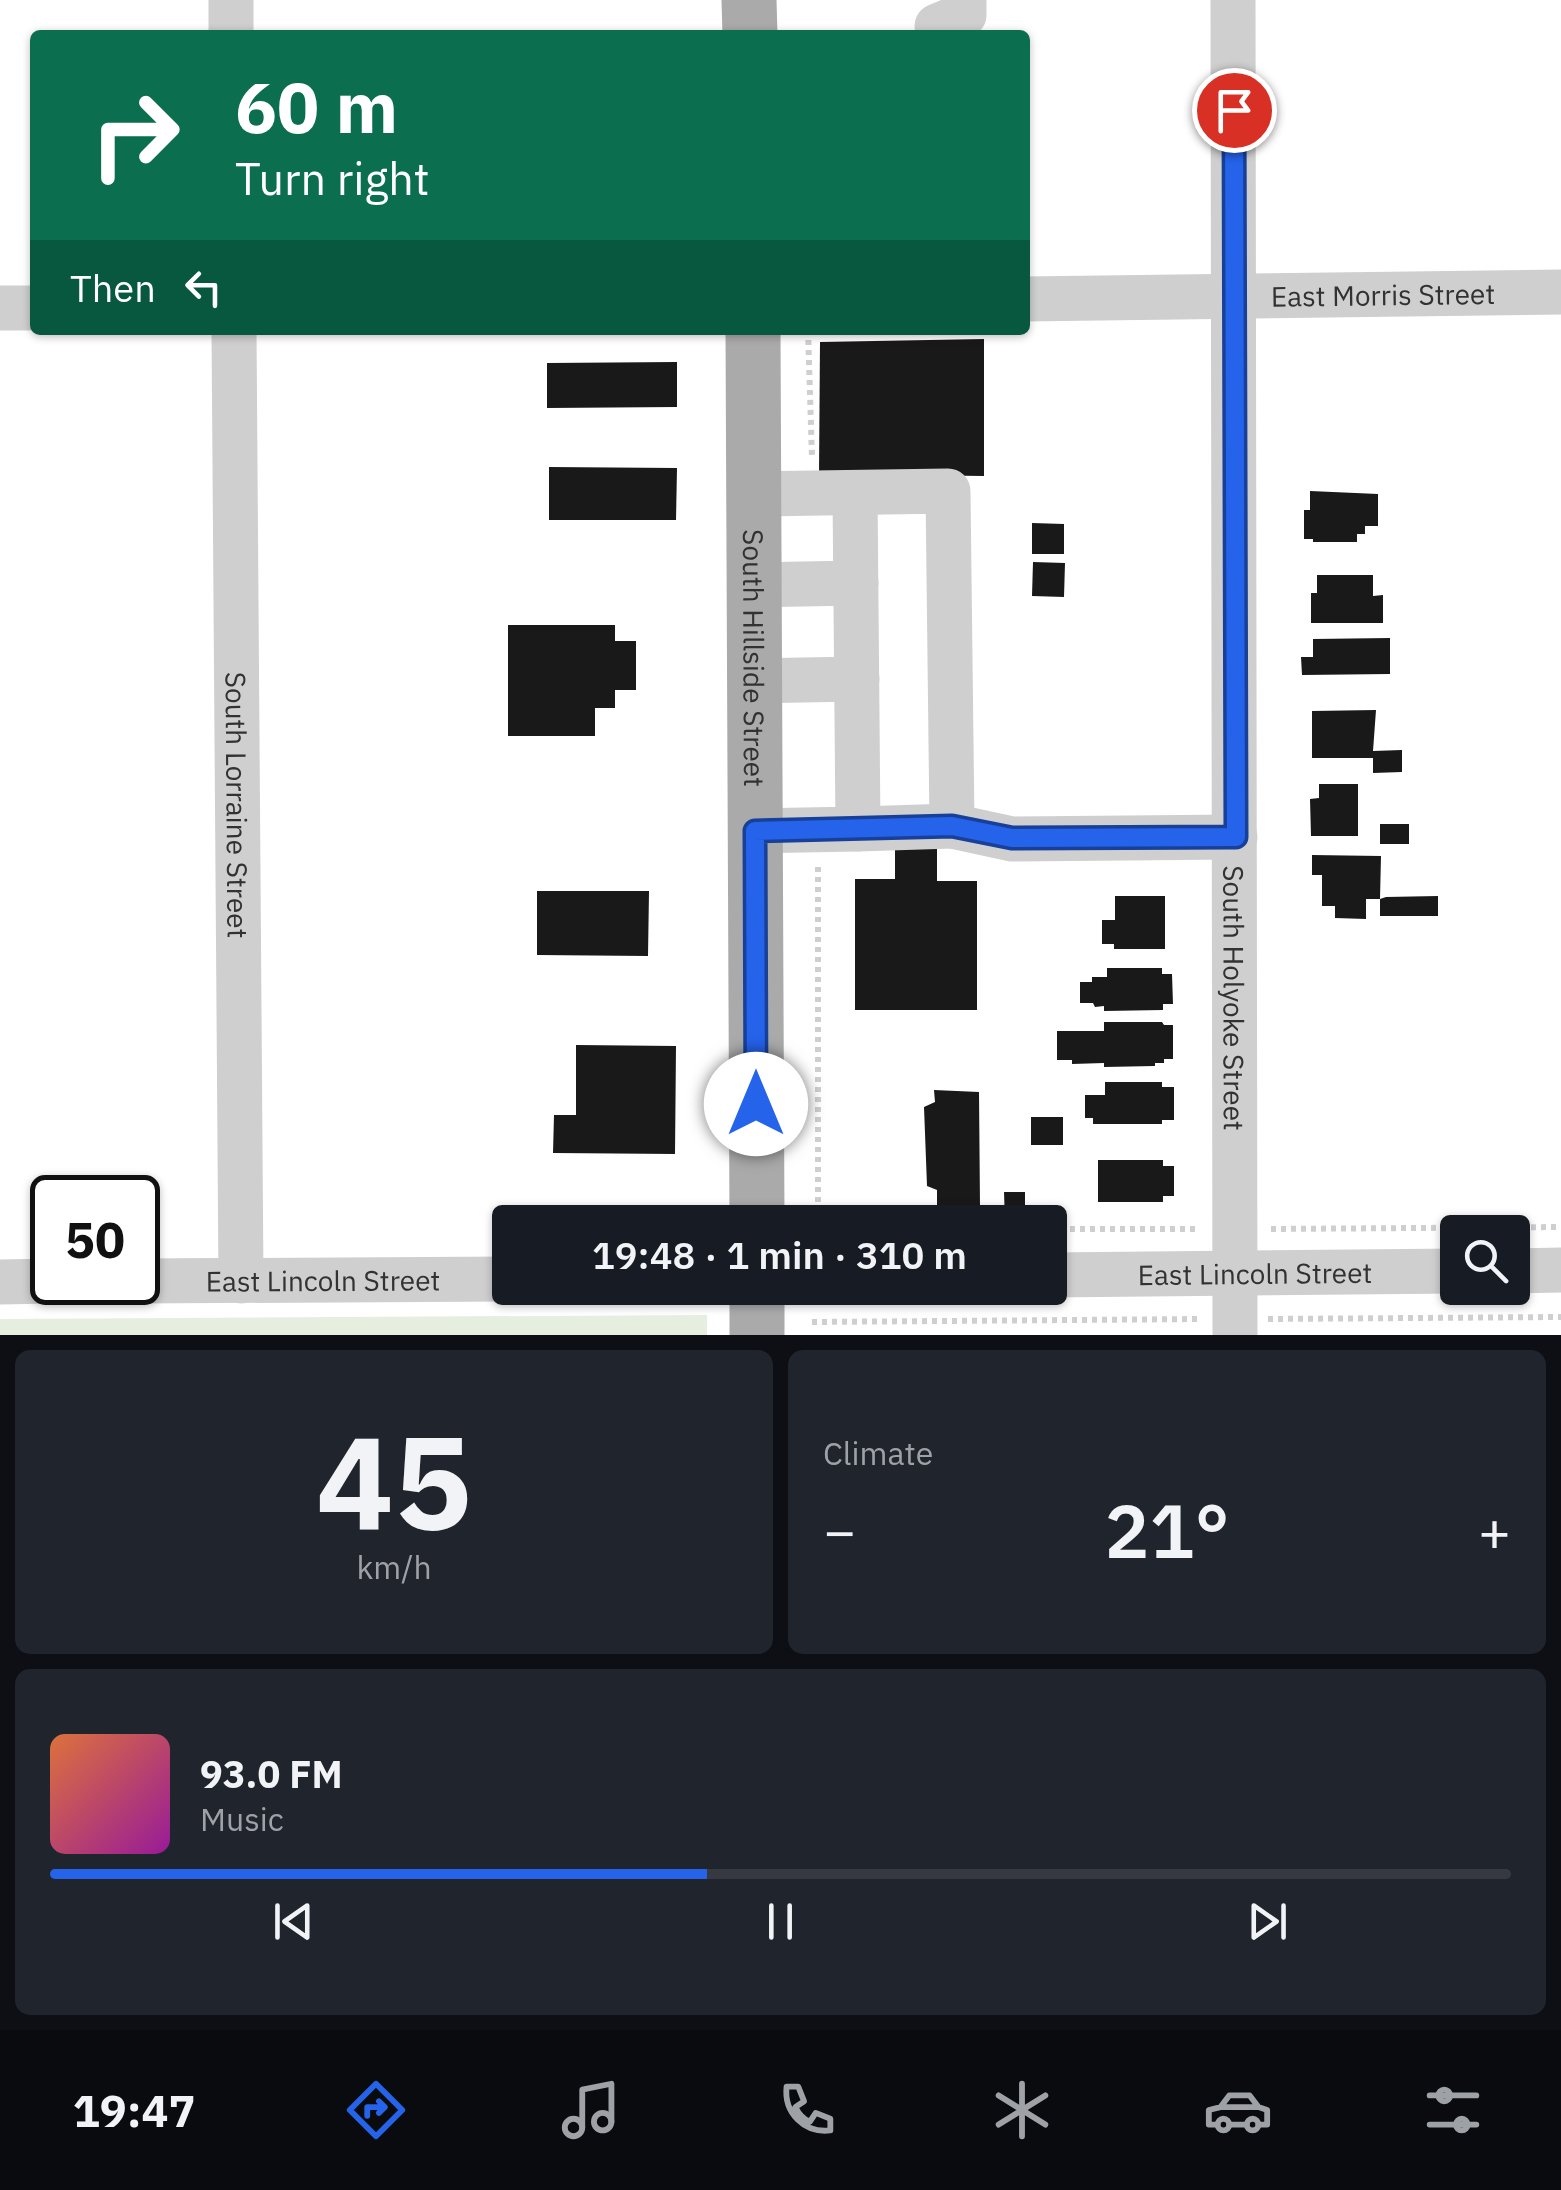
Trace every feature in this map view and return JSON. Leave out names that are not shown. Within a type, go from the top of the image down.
[{"type":"main road","points":[[749,0],[750,30]]},
{"type":"main road","name":"South Hillside Street","points":[[753,335],[757,1205]]},
{"type":"main road","points":[[757,1305],[757,1335]]},
{"type":"street","points":[[231,0],[231,30]]},
{"type":"street","name":"South Holyoke Street","points":[[1233,0],[1235,1327]]},
{"type":"street","name":"East Morris Street","points":[[1030,298],[1561,292]]},
{"type":"street","points":[[0,308],[30,308]]},
{"type":"street","name":"South Lorraine Street","points":[[234,335],[241,1281]]},
{"type":"street","points":[[754,494],[948,491],[952,826]]},
{"type":"street","points":[[855,493],[858,828]]},
{"type":"street","points":[[754,585],[856,583]]},
{"type":"street","points":[[754,681],[857,680]]},
{"type":"street","points":[[755,831],[952,826],[1012,838],[1236,837]]},
{"type":"street","points":[[1530,1270],[1561,1270]]},
{"type":"street","name":"East Lincoln Street","points":[[1067,1275],[1440,1271]]},
{"type":"street","name":"East Lincoln Street","points":[[160,1281],[492,1280]]},
{"type":"street","points":[[0,1282],[30,1282]]},
{"type":"path","points":[[1067,1229],[1561,1227]]},
{"type":"path","points":[[812,1322],[1235,1327],[1561,1317]]},
{"type":"shaded area","points":[[707,1315],[707,1335],[0,1335],[0,1319]]},
{"type":"building","points":[[984,339],[984,476],[819,474],[820,342]]},
{"type":"building","points":[[677,362],[677,407],[547,408],[547,363]]},
{"type":"building","points":[[549,467],[677,468],[676,520],[549,520]]},
{"type":"building","points":[[1310,491],[1378,494],[1378,526],[1365,526],[1365,534],[1357,534],[1357,542],[1304,539],[1304,510],[1310,510]]},
{"type":"building","points":[[1032,523],[1064,524],[1064,554],[1032,554]]},
{"type":"building","points":[[1033,562],[1065,563],[1064,597],[1032,596]]},
{"type":"building","points":[[1317,575],[1373,575],[1373,596],[1383,595],[1383,623],[1311,623],[1311,593],[1317,593]]},
{"type":"building","points":[[508,625],[615,625],[615,641],[636,641],[636,690],[615,690],[615,708],[595,708],[595,736],[508,736]]},
{"type":"building","points":[[1390,638],[1390,674],[1302,675],[1301,657],[1313,657],[1313,639]]},
{"type":"building","points":[[1376,710],[1373,751],[1402,750],[1402,772],[1373,773],[1373,758],[1312,758],[1312,711]]},
{"type":"building","points":[[1319,784],[1358,784],[1358,836],[1311,836],[1310,799],[1319,798]]},
{"type":"building","points":[[1380,824],[1409,824],[1409,844],[1380,844]]},
{"type":"building","points":[[895,834],[937,834],[937,881],[977,881],[977,1010],[855,1010],[855,879],[895,879]]},
{"type":"building","points":[[1312,855],[1381,856],[1380,899],[1366,899],[1366,919],[1335,918],[1335,906],[1322,906],[1322,875],[1312,875]]},
{"type":"building","points":[[537,891],[649,891],[648,956],[537,955]]},
{"type":"building","points":[[1115,896],[1165,896],[1165,949],[1114,949],[1114,944],[1102,944],[1102,920],[1115,920]]},
{"type":"building","points":[[1438,896],[1438,916],[1380,916],[1380,899]]},
{"type":"building","points":[[1107,968],[1162,968],[1162,974],[1172,974],[1173,1004],[1163,1004],[1163,1010],[1104,1011],[1104,1006],[1080,1003],[1080,982],[1107,977]]},
{"type":"building","points":[[1104,1022],[1173,1025],[1173,1059],[1164,1059],[1164,1063],[1155,1066],[1104,1067],[1104,1063],[1072,1064],[1072,1060],[1057,1060],[1057,1031],[1104,1031]]},
{"type":"building","points":[[576,1045],[676,1046],[675,1154],[553,1153],[554,1115],[576,1115]]},
{"type":"building","points":[[1105,1082],[1162,1082],[1162,1087],[1174,1087],[1174,1120],[1162,1120],[1162,1124],[1093,1124],[1093,1118],[1085,1118],[1085,1095],[1105,1095]]},
{"type":"building","points":[[934,1090],[979,1092],[980,1205],[937,1205],[937,1190],[927,1186],[924,1107],[935,1102]]},
{"type":"building","points":[[1031,1117],[1063,1117],[1063,1145],[1031,1145]]},
{"type":"building","points":[[1098,1160],[1163,1160],[1163,1166],[1174,1166],[1174,1196],[1163,1196],[1163,1202],[1098,1202]]},
{"type":"building","points":[[1004,1192],[1025,1192],[1025,1205],[1004,1205]]},
{"type":"route","points":[[756,1104],[755,831],[952,826],[1012,838],[1236,837],[1234,110]]}]
